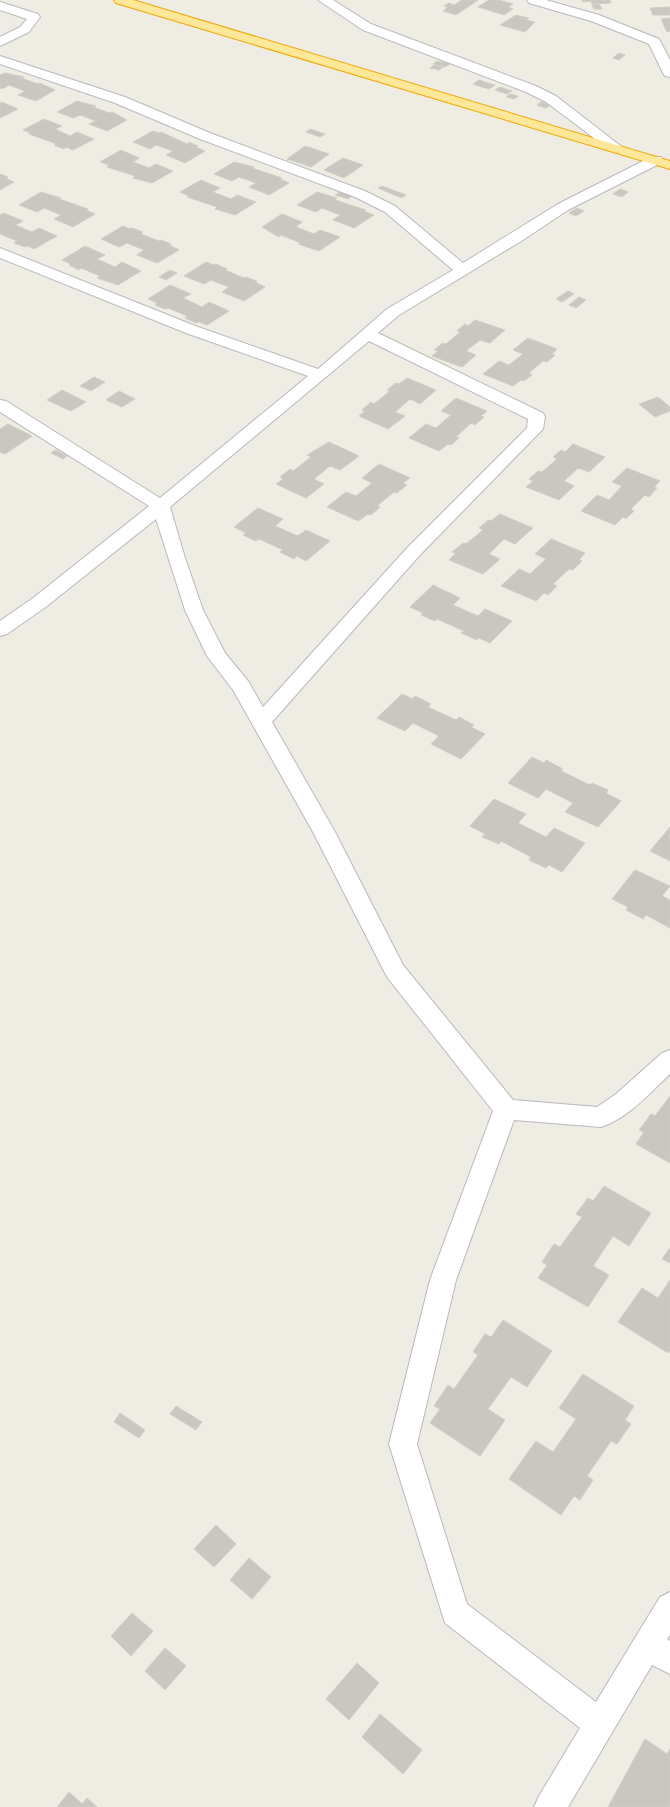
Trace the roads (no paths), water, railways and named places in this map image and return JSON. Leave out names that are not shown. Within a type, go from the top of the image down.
[{"type":"highway","points":[[120,0],[615,147],[663,163]]},
{"type":"street","points":[[324,0],[367,27],[531,89],[551,99],[615,147]]},
{"type":"street","points":[[533,0],[596,18],[654,42],[670,73]]},
{"type":"street","points":[[0,6],[34,18],[32,24],[18,34],[0,42]]},
{"type":"street","points":[[0,60],[120,100],[205,136],[360,194],[390,208],[462,270]]},
{"type":"street","points":[[0,630],[40,602],[161,506],[320,375],[393,312],[518,237],[564,207],[663,163]]},
{"type":"street","points":[[0,253],[192,330],[320,375]]},
{"type":"street","points":[[261,721],[413,552],[535,429],[537,417],[367,334]]},
{"type":"street","points":[[0,405],[161,506],[176,558],[194,610],[217,656],[241,686],[324,832],[395,971],[506,1109],[601,1117],[625,1101],[670,1060]]},
{"type":"street","points":[[506,1109],[443,1280],[403,1444],[454,1613],[600,1724]]},
{"type":"street","points":[[550,1807],[600,1724],[659,1651],[670,1607]]}]
